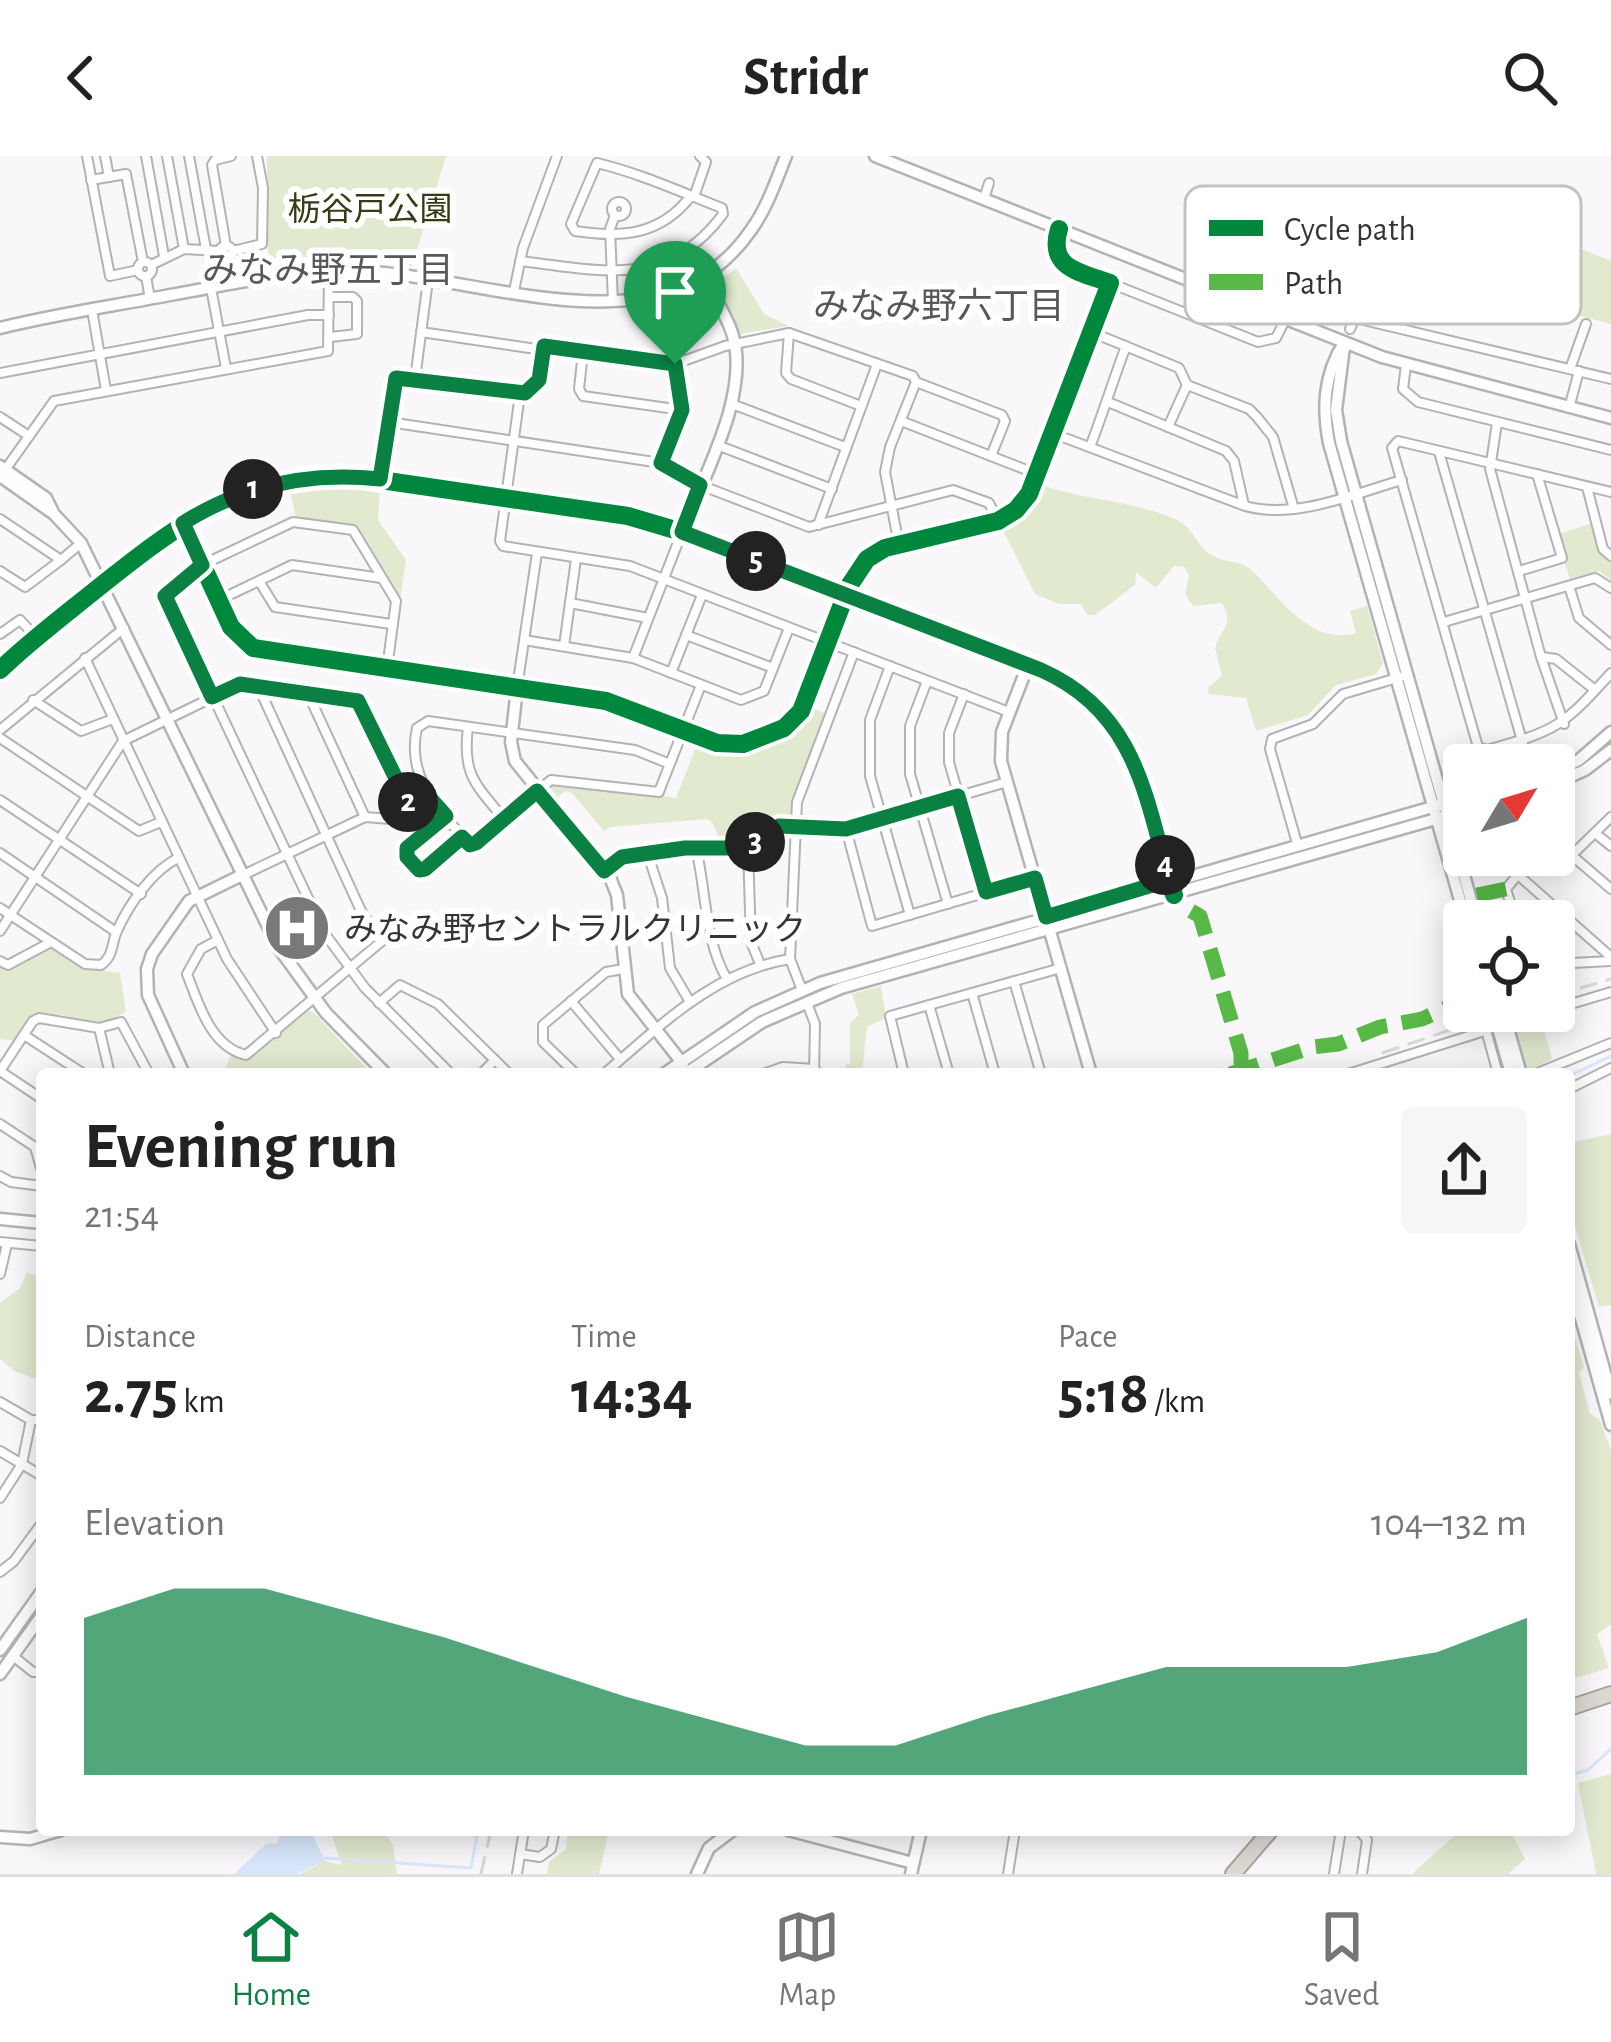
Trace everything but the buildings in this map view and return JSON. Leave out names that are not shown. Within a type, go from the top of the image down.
[{"type":"highway","points":[[1575,1706],[1611,1694]]},
{"type":"highway","points":[[1233,1874],[1265,1836]]},
{"type":"street","points":[[87,156],[110,276],[145,268],[184,249],[226,252],[262,244],[263,192],[257,156]]},
{"type":"street","points":[[105,156],[109,177]]},
{"type":"street","points":[[146,156],[164,256]]},
{"type":"street","points":[[167,156],[184,249]]},
{"type":"street","points":[[189,156],[206,249]]},
{"type":"street","points":[[227,156],[212,163],[232,284]]},
{"type":"street","points":[[514,291],[557,156]]},
{"type":"street","points":[[520,261],[614,273],[659,264],[697,244],[724,212],[693,196],[597,163],[571,227],[610,236],[652,229],[693,196],[706,162],[700,156]]},
{"type":"street","points":[[0,328],[232,284],[329,271],[428,278],[613,304],[658,297],[702,278],[724,262],[752,230],[785,156]]},
{"type":"street","points":[[875,156],[1185,280]]},
{"type":"street","points":[[91,180],[126,174],[150,299]]},
{"type":"street","points":[[983,199],[989,183]]},
{"type":"street","points":[[613,304],[610,236],[615,215]]},
{"type":"street","points":[[1059,230],[1055,248],[1061,261],[1185,313]]},
{"type":"street","points":[[329,271],[328,351],[52,402],[1,474],[46,498],[81,543],[278,947],[314,1000],[380,1068]]},
{"type":"street","points":[[415,379],[428,278]]},
{"type":"street","points":[[633,658],[732,404],[738,371],[726,317],[702,278]]},
{"type":"street","points":[[183,523],[236,633],[254,648],[606,701],[717,743],[739,745],[784,728],[803,707],[846,596],[867,559],[899,545],[998,521],[1024,501],[1110,283]]},
{"type":"street","points":[[211,288],[226,368]]},
{"type":"street","points":[[329,297],[356,299],[358,332],[330,337]]},
{"type":"street","points":[[92,310],[106,390]]},
{"type":"street","points":[[0,373],[329,315]]},
{"type":"street","points":[[1213,324],[1258,342],[1276,338],[1283,324]]},
{"type":"street","points":[[1295,324],[1406,365],[1611,418]]},
{"type":"street","points":[[1350,329],[1352,324]]},
{"type":"street","points":[[1380,324],[1611,379]]},
{"type":"street","points":[[1569,408],[1586,324]]},
{"type":"street","points":[[421,332],[543,350]]},
{"type":"street","points":[[1091,332],[1179,368],[1186,385],[1168,427]]},
{"type":"street","points":[[789,333],[786,373],[790,379],[861,406]]},
{"type":"street","points":[[380,479],[396,378],[520,394],[537,384],[544,346],[675,364],[789,333],[876,367]]},
{"type":"street","points":[[1344,344],[1338,426],[1350,495],[1461,900]]},
{"type":"street","points":[[1090,447],[1126,346]]},
{"type":"street","points":[[583,352],[579,389],[583,396],[682,410]]},
{"type":"street","points":[[661,463],[682,410],[675,364]]},
{"type":"street","points":[[845,447],[881,364],[1002,415],[1005,421],[991,456]]},
{"type":"street","points":[[1406,365],[1402,381],[1409,398],[1611,450]]},
{"type":"street","points":[[899,545],[885,472],[916,382]]},
{"type":"street","points":[[1186,385],[1249,409],[1257,418],[1273,437],[1294,509]]},
{"type":"street","points":[[520,394],[501,544],[630,566],[1009,712]]},
{"type":"street","points":[[1108,402],[1231,457],[1245,506]]},
{"type":"street","points":[[732,404],[845,447],[848,452],[818,525]]},
{"type":"street","points":[[0,417],[29,436]]},
{"type":"street","points":[[901,421],[1037,474]]},
{"type":"street","points":[[388,422],[661,463],[700,485],[808,527],[955,490],[988,503],[998,521]]},
{"type":"street","points":[[1497,423],[1489,463],[1541,657],[1564,724]]},
{"type":"street","points":[[1052,433],[1272,512],[1402,480]]},
{"type":"street","points":[[1611,492],[1394,442],[1478,747],[1486,750],[1564,724],[1611,673]]},
{"type":"street","points":[[716,444],[833,489]]},
{"type":"street","points":[[1438,450],[1523,744]]},
{"type":"street","points":[[1519,571],[1562,558],[1537,474]]},
{"type":"street","points":[[0,670],[183,523],[221,501],[274,482],[328,476],[380,479],[628,516],[682,532],[1028,665],[1080,692],[1120,733],[1137,770],[1174,895]]},
{"type":"street","points":[[1587,487],[1604,549],[1611,556]]},
{"type":"street","points":[[0,519],[61,560]]},
{"type":"street","points":[[386,670],[396,602],[355,531],[297,521],[202,565],[165,596],[326,934],[349,970],[445,1068]]},
{"type":"street","points":[[0,572],[25,587],[81,543]]},
{"type":"street","points":[[537,553],[512,733],[515,761],[604,871],[617,895],[632,1002],[684,1068]]},
{"type":"street","points":[[564,646],[576,558]]},
{"type":"street","points":[[219,601],[292,565],[381,578]]},
{"type":"street","points":[[1444,622],[1595,578],[1611,588]]},
{"type":"street","points":[[259,581],[274,607],[391,624]]},
{"type":"street","points":[[1569,586],[1579,618],[1611,645]]},
{"type":"street","points":[[671,673],[702,595]]},
{"type":"street","points":[[570,603],[648,618]]},
{"type":"street","points":[[0,634],[20,620],[37,638]]},
{"type":"street","points":[[124,628],[33,700],[0,734],[139,831],[161,822]]},
{"type":"street","points":[[524,640],[633,658],[742,700],[764,691],[789,628]]},
{"type":"street","points":[[686,635],[773,668]]},
{"type":"street","points":[[814,1068],[815,1022],[790,959],[796,802],[854,652]]},
{"type":"street","points":[[1541,657],[1556,659],[1595,690]]},
{"type":"street","points":[[85,658],[218,940],[276,1033]]},
{"type":"street","points":[[1028,665],[1000,746],[1089,1068]]},
{"type":"street","points":[[890,666],[870,720],[870,776],[910,915]]},
{"type":"street","points":[[1297,843],[1270,749],[1272,739],[1313,724],[1343,694],[1402,677]]},
{"type":"street","points":[[927,681],[910,726],[910,773],[948,904]]},
{"type":"street","points":[[0,931],[123,740],[240,684],[361,703],[411,809]]},
{"type":"street","points":[[670,764],[635,750],[428,721],[417,728],[413,750],[416,770],[430,798],[473,844],[553,779],[656,793],[670,764],[701,685]]},
{"type":"street","points":[[218,940],[202,948],[187,971],[214,1034],[229,1050],[246,1055],[380,945],[382,938],[362,913],[258,686]]},
{"type":"street","points":[[309,694],[365,817]]},
{"type":"street","points":[[964,694],[949,733],[949,762],[986,892]]},
{"type":"street","points":[[33,700],[85,732],[113,719]]},
{"type":"street","points":[[468,727],[464,759],[476,785],[504,819]]},
{"type":"street","points":[[1575,760],[1611,732]]},
{"type":"street","points":[[1575,775],[1611,750]]},
{"type":"street","points":[[604,871],[622,857],[695,848],[748,848],[776,826],[846,829],[1007,782]]},
{"type":"street","points":[[181,1068],[148,995],[145,977],[152,954],[182,909],[197,896],[365,817],[390,819],[430,798]]},
{"type":"street","points":[[0,800],[141,894]]},
{"type":"street","points":[[1048,923],[1174,895],[1443,810]]},
{"type":"street","points":[[1440,812],[1471,900]]},
{"type":"street","points":[[688,1068],[755,1012],[1048,923],[1169,880],[1297,843],[1443,812]]},
{"type":"street","points":[[446,816],[407,848],[407,857],[416,868],[425,869],[462,837]]},
{"type":"street","points":[[1575,852],[1611,817]]},
{"type":"street","points":[[846,829],[872,926],[1035,878]]},
{"type":"street","points":[[1595,833],[1611,846]]},
{"type":"street","points":[[695,848],[713,956],[727,979]]},
{"type":"street","points":[[748,848],[751,940],[760,964]]},
{"type":"street","points":[[0,853],[116,932]]},
{"type":"street","points":[[648,855],[662,895],[670,968],[690,1002]]},
{"type":"street","points":[[0,908],[85,964],[101,965],[110,959],[116,932],[161,866],[178,858]]},
{"type":"street","points":[[1575,858],[1611,890]]},
{"type":"street","points":[[1519,876],[1601,945],[1611,959]]},
{"type":"street","points":[[0,961],[8,965],[51,942]]},
{"type":"street","points":[[611,1068],[690,1002],[727,979],[760,964],[790,959]]},
{"type":"street","points":[[1575,962],[1611,959]]},
{"type":"street","points":[[902,1068],[889,1017],[1060,968]]},
{"type":"street","points":[[570,1068],[542,1039],[543,1025],[606,972],[624,969]]},
{"type":"street","points":[[1014,981],[1038,1068]]},
{"type":"street","points":[[379,1003],[402,986],[438,1004],[503,1068]]},
{"type":"street","points":[[1575,1003],[1611,992]]},
{"type":"street","points":[[972,993],[993,1068]]},
{"type":"street","points":[[571,1001],[621,1060]]},
{"type":"street","points":[[929,1005],[947,1068]]},
{"type":"street","points":[[36,1095],[0,1071],[39,1018],[99,1028],[122,1022],[145,1068]]},
{"type":"street","points":[[99,1028],[109,1068]]},
{"type":"street","points":[[1367,1068],[1480,1032]]},
{"type":"street","points":[[1487,1032],[1497,1068]]},
{"type":"street","points":[[1499,1032],[1509,1068]]},
{"type":"street","points":[[1509,1032],[1519,1068]]},
{"type":"street","points":[[24,1035],[75,1068]]},
{"type":"street","points":[[1550,1068],[1611,1043]]},
{"type":"street","points":[[487,1068],[495,1060]]},
{"type":"street","points":[[1575,1086],[1611,1068]]},
{"type":"street","points":[[0,1124],[36,1151]]},
{"type":"street","points":[[0,1176],[36,1185]]},
{"type":"street","points":[[0,1219],[36,1222]]},
{"type":"street","points":[[0,1274],[3,1243],[36,1246]]},
{"type":"street","points":[[1575,1265],[1611,1394]]},
{"type":"street","points":[[1575,1297],[1611,1425]]},
{"type":"street","points":[[0,1402],[36,1420]]},
{"type":"street","points":[[0,1498],[22,1464],[36,1423]]},
{"type":"street","points":[[0,1451],[36,1473]]},
{"type":"street","points":[[0,1572],[36,1531]]},
{"type":"street","points":[[1,1646],[36,1599]]},
{"type":"street","points":[[0,1674],[36,1623]]},
{"type":"street","points":[[13,1656],[36,1672]]},
{"type":"street","points":[[0,1837],[41,1836]]},
{"type":"street","points":[[517,1874],[523,1836]]},
{"type":"street","points":[[520,1855],[541,1857],[552,1847],[554,1836]]},
{"type":"street","points":[[697,1874],[709,1849],[725,1836]]},
{"type":"street","points":[[807,1836],[912,1869],[920,1836]]},
{"type":"street","points":[[1007,1874],[1014,1836]]},
{"type":"street","points":[[1334,1874],[1340,1836]]},
{"type":"street","points":[[1361,1874],[1363,1836]]},
{"type":"green space","name":"栃谷戸公園","points":[[267,156],[446,156],[412,266],[353,259],[268,266]]},
{"type":"green space","points":[[1581,249],[1611,261],[1611,324],[1581,316]]},
{"type":"green space","points":[[736,268],[764,314],[789,326],[739,334],[718,290],[720,280]]},
{"type":"green space","points":[[1039,484],[1175,519],[1209,553],[1246,566],[1297,616],[1324,632],[1356,633],[1350,611],[1367,606],[1383,663],[1376,674],[1336,685],[1308,715],[1256,731],[1246,698],[1209,694],[1208,688],[1222,675],[1215,648],[1227,616],[1222,603],[1193,606],[1185,594],[1189,576],[1185,567],[1174,566],[1156,588],[1136,572],[1135,585],[1095,615],[1087,615],[1081,604],[1059,604],[1035,594],[1001,526],[1027,507]]},
{"type":"green space","points":[[380,489],[378,520],[406,560],[400,599],[358,527],[296,518],[290,490]]},
{"type":"green space","points":[[1596,522],[1603,549],[1611,556],[1611,580],[1599,571],[1570,579],[1555,535]]},
{"type":"green space","points":[[810,707],[827,714],[794,800],[793,817],[776,819],[745,840],[728,842],[707,819],[604,831],[572,793],[565,791],[554,800],[547,792],[557,783],[676,798],[698,742],[730,749],[760,746],[788,731]]},
{"type":"green space","points":[[54,946],[88,969],[120,973],[126,1012],[100,1025],[62,1015],[33,1015],[16,1041],[0,1039],[0,966],[8,970]]},
{"type":"green space","points":[[881,986],[886,1018],[867,1027],[863,1068],[846,1068],[850,1064],[850,1023],[859,1015],[852,994]]},
{"type":"green space","points":[[307,1011],[366,1068],[226,1068],[231,1055],[250,1058]]},
{"type":"green space","points":[[1494,1032],[1544,1032],[1552,1059],[1533,1068],[1502,1068]]},
{"type":"green space","points":[[1611,1134],[1611,1305],[1599,1307],[1575,1226],[1575,1142]]},
{"type":"green space","points":[[27,1272],[36,1276],[36,1379],[14,1371],[0,1359],[0,1303],[20,1288]]},
{"type":"green space","points":[[1575,1338],[1590,1414],[1600,1420],[1611,1450],[1611,1624],[1597,1634],[1609,1668],[1575,1678]]},
{"type":"green space","points":[[1611,1774],[1611,1874],[1596,1874],[1578,1783]]},
{"type":"green space","points":[[332,1836],[387,1836],[397,1874],[300,1874],[325,1861],[342,1865]]},
{"type":"green space","points":[[567,1836],[608,1836],[599,1874],[547,1874],[549,1862],[566,1849]]},
{"type":"green space","points":[[1454,1836],[1513,1836],[1525,1859],[1508,1874],[1412,1874]]},
{"type":"water","points":[[280,1836],[313,1836],[325,1861],[297,1874],[234,1874],[266,1844],[277,1843]]},
{"type":"waterway","points":[[1575,1073],[1611,1056]]},
{"type":"waterway","points":[[1575,1774],[1588,1770],[1611,1749]]},
{"type":"waterway","points":[[325,1858],[471,1868],[477,1836]]},
{"type":"railway","points":[[1575,990],[1611,979]]},
{"type":"railway","points":[[1382,1053],[1444,1032]]},
{"type":"railway","points":[[481,1874],[490,1836]]},
{"type":"marked path","points":[[1477,895],[1506,889]]},
{"type":"marked path","points":[[1191,911],[1200,916],[1241,1053],[1241,1068]]},
{"type":"marked path","points":[[1248,1068],[1443,1010]]},
{"type":"cycle path","points":[[183,523],[231,627],[253,648],[606,701],[717,743],[743,744],[784,728],[801,711],[849,586],[867,559],[885,548],[998,521],[1029,494],[1110,283],[1062,261],[1059,229]]},
{"type":"cycle path","points":[[0,670],[154,544],[215,507],[282,483],[360,477],[628,516],[682,532],[1041,670],[1073,688],[1099,710],[1134,764],[1174,895]]},
{"type":"place","name":"みなみ野セントラルクリニック","points":[[297,928]]},
{"type":"district","name":"みなみ野五丁目","points":[[328,269]]},
{"type":"district","name":"みなみ野六丁目","points":[[939,305]]},
{"type":"route","points":[[544,346],[675,364],[682,410],[661,463],[700,485],[682,532],[1072,686],[1102,711],[1127,746],[1169,880],[1046,917],[1035,878],[986,892],[958,796],[846,829],[779,826],[748,848],[685,848],[622,857],[604,871],[537,791],[476,843],[470,845],[462,837],[419,870],[407,857],[407,848],[446,816],[430,798],[411,809],[361,703],[240,684],[212,697],[165,596],[202,565],[183,523],[221,501],[274,482],[328,476],[380,479],[394,381],[400,376],[525,393],[539,380],[544,346]]}]
